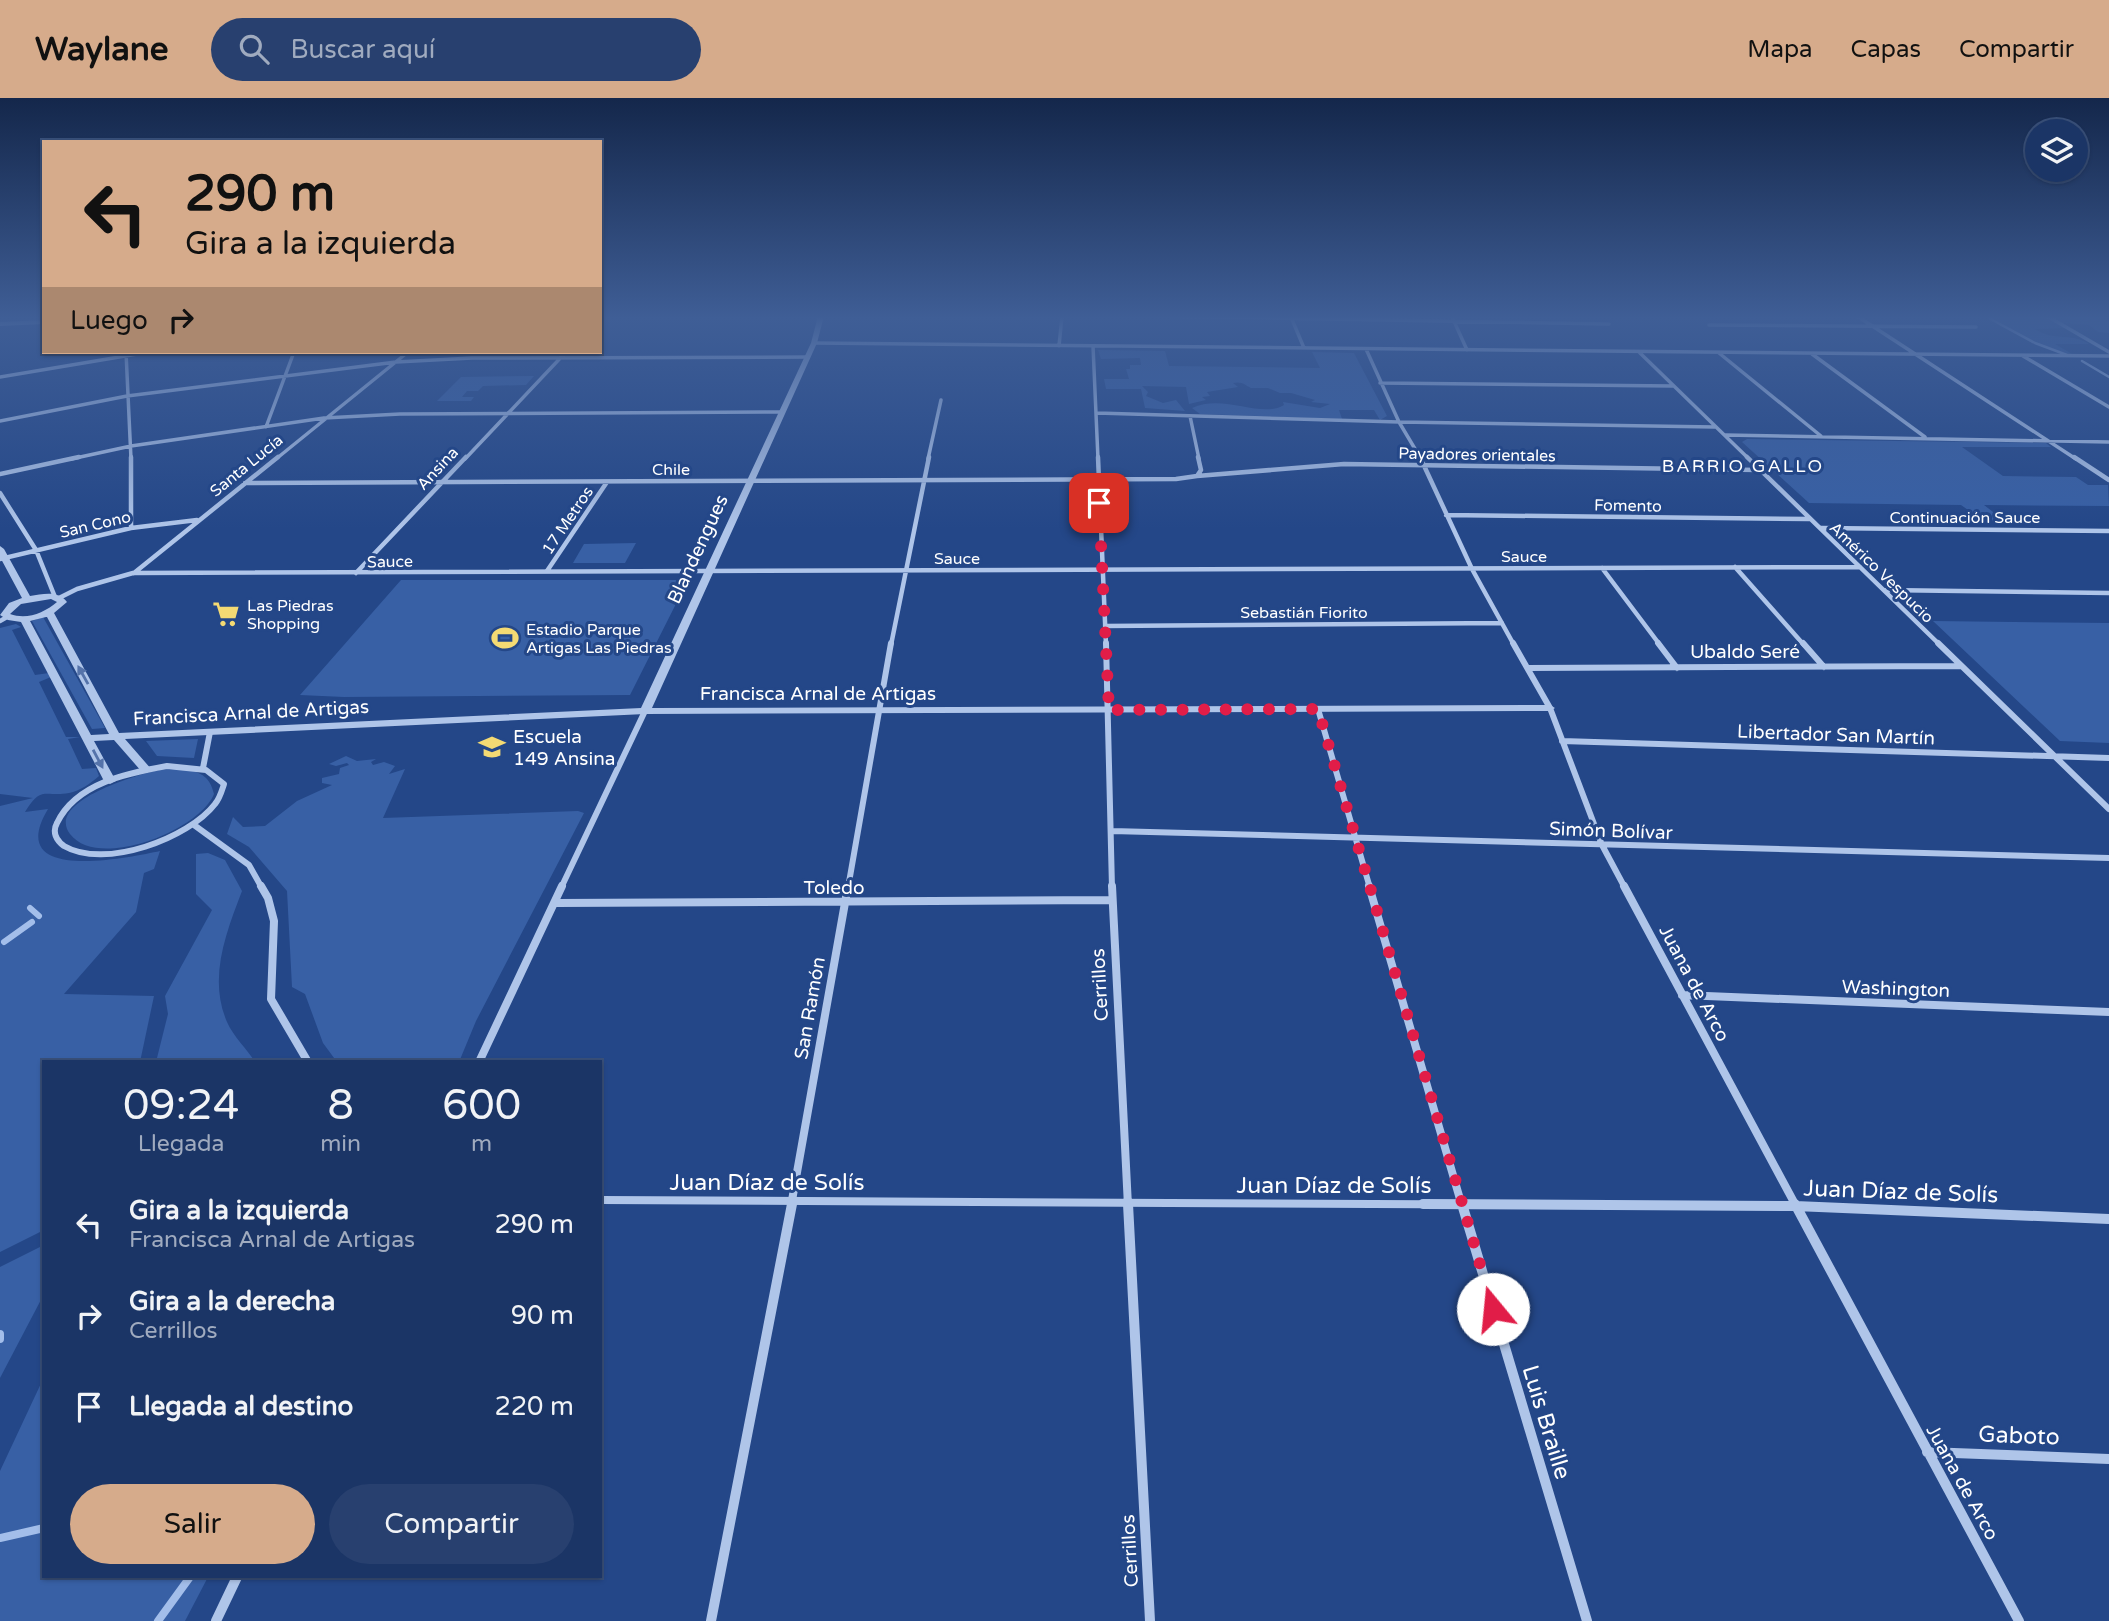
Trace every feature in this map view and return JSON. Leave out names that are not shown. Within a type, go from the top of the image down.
[{"type":"street","points":[[127,387],[131,446],[131,528]]},
{"type":"street","points":[[0,421],[127,396],[198,387]]},
{"type":"street","points":[[266,427],[281,387]]},
{"type":"street","name":"Santa Lucía","points":[[133,573],[364,387]]},
{"type":"street","name":"Ansina","points":[[356,573],[533,387]]},
{"type":"street","name":"Blandengues","points":[[480,1060],[557,903],[794,387]]},
{"type":"street","name":"Cerrillos","points":[[1095,387],[1097,480],[1109,710],[1112,900],[1150,1621]]},
{"type":"street","name":"Juana de Arco","points":[[1382,387],[1424,466],[1472,569],[1550,708],[1602,845],[2019,1621]]},
{"type":"street","name":"Américo Vespucio","points":[[1675,387],[2109,809]]},
{"type":"street","points":[[1761,387],[1822,437]]},
{"type":"street","points":[[1857,387],[1926,437]]},
{"type":"street","points":[[1966,387],[2109,480]]},
{"type":"street","points":[[2075,387],[2109,407]]},
{"type":"street","name":"San Ramón","points":[[710,1621],[792,1202],[904,571],[941,400]]},
{"type":"street","points":[[0,474],[131,446],[324,418],[400,414],[783,412]]},
{"type":"street","points":[[1097,413],[1399,422],[1715,427]]},
{"type":"street","points":[[1097,480],[1176,479],[1197,476],[1201,470],[1190,416]]},
{"type":"street","points":[[1725,435],[2109,442]]},
{"type":"street","name":"Payadores orientales","points":[[1197,476],[1321,465],[1759,470]]},
{"type":"street","name":"Chile","points":[[245,483],[1097,480]]},
{"type":"street","name":"17 Metros","points":[[547,571],[607,482]]},
{"type":"street","points":[[0,493],[36,550],[57,597],[62,602],[49,612],[23,619],[3,615],[8,608],[27,599],[57,597]]},
{"type":"street","name":"Fomento","points":[[1446,515],[1810,519]]},
{"type":"street","name":"San Cono","points":[[2,555],[131,528],[198,520]]},
{"type":"street","name":"Continuación Sauce","points":[[1820,528],[2109,531]]},
{"type":"street","points":[[2,555],[27,599]]},
{"type":"street","name":"Sauce","points":[[57,597],[133,573],[1860,567]]},
{"type":"street","points":[[1602,568],[1676,668]]},
{"type":"street","points":[[1735,568],[1824,667]]},
{"type":"street","points":[[1883,590],[2109,593]]},
{"type":"street","points":[[49,612],[116,735],[146,769]]},
{"type":"street","points":[[23,619],[110,781]]},
{"type":"street","name":"Sebastián Fiorito","points":[[1105,626],[1502,623]]},
{"type":"street","name":"Ubaldo Seré","points":[[1528,668],[1962,666]]},
{"type":"street","name":"Francisca Arnal de Artigas","points":[[87,738],[645,711],[1550,708]]},
{"type":"street","name":"Luis Braille","points":[[1318,709],[1462,1205],[1587,1621]]},
{"type":"street","points":[[203,768],[210,732]]},
{"type":"street","name":"Libertador San Martín","points":[[1562,741],[2109,758]]},
{"type":"street","points":[[167,766],[203,768],[218,774],[224,784],[223,797],[212,811],[194,825],[172,836],[126,850],[84,852],[67,848],[57,840],[54,829],[59,816],[88,791],[146,769],[167,766]]},
{"type":"street","points":[[194,825],[249,865],[268,898],[274,921],[271,999],[307,1060]]},
{"type":"street","name":"Simón Bolívar","points":[[1112,831],[2109,858]]},
{"type":"street","name":"Toledo","points":[[557,903],[1112,900]]},
{"type":"street","name":"Washington","points":[[1682,995],[2109,1012]]},
{"type":"street","name":"Juan Díaz de Solís","points":[[602,1199],[1795,1206],[2109,1219]]},
{"type":"street","name":"Gaboto","points":[[1927,1452],[2109,1460]]},
{"type":"street","points":[[216,1621],[237,1578]]},
{"type":"shaded area","points":[[451,387],[482,387],[478,391],[467,391],[462,397],[474,397],[471,401],[437,401]]},
{"type":"shaded area","points":[[1143,387],[1148,392],[1146,396],[1163,403],[1176,400],[1185,411],[1145,408],[1141,389],[1106,389]]},
{"type":"shaded area","points":[[1186,387],[1238,387],[1207,392],[1210,396],[1202,397],[1206,400],[1189,404]]},
{"type":"shaded area","points":[[1372,387],[1387,416],[1380,420],[1374,410],[1339,410],[1342,419],[1200,414],[1192,408],[1217,403],[1264,409],[1275,409],[1284,405],[1283,402],[1320,408],[1330,404],[1311,402],[1315,400],[1268,388],[1251,388]]},
{"type":"shaded area","points":[[1747,439],[2046,443],[2051,447],[1962,447],[2003,476],[2076,477],[2088,485],[2108,485],[2109,506],[1984,505],[2006,522],[1985,522],[1961,505],[1809,503],[1742,442]]},
{"type":"shaded area","points":[[636,543],[625,563],[573,563],[584,544]]},
{"type":"shaded area","name":"Estadio Parque Artigas Las Piedras","points":[[401,580],[688,580],[630,695],[300,695]]},
{"type":"shaded area","points":[[43,617],[105,728],[92,729],[32,621]]},
{"type":"shaded area","points":[[1933,621],[2109,623],[2109,743],[2060,741]]},
{"type":"shaded area","points":[[16,624],[21,627],[12,630],[35,675],[49,673],[51,677],[39,682],[66,737],[80,737],[68,739],[82,769],[96,768],[99,776],[69,793],[44,794],[35,798],[25,812],[48,809],[39,833],[42,848],[55,857],[75,861],[98,861],[160,851],[154,869],[144,873],[136,912],[64,994],[154,996],[140,1060],[42,1060],[42,1231],[0,1252],[0,806],[33,798],[0,794],[0,628]]},
{"type":"shaded area","points":[[198,739],[194,758],[157,756],[146,741]]},
{"type":"shaded area","points":[[346,756],[357,761],[376,759],[371,762],[373,765],[384,762],[395,766],[389,774],[405,769],[383,818],[578,811],[584,813],[476,1021],[460,1060],[336,1060],[323,1043],[305,994],[292,987],[287,891],[249,847],[227,834],[233,817],[243,827],[265,826],[297,801],[332,785],[322,783],[322,778],[339,774],[340,768],[349,765],[329,764]]},
{"type":"shaded area","points":[[186,769],[204,777],[210,783],[214,794],[205,808],[190,821],[170,832],[124,847],[102,848],[84,844],[70,834],[66,822],[71,811],[82,800],[98,791],[149,773]]},
{"type":"shaded area","points":[[208,853],[225,860],[242,891],[221,956],[219,989],[227,1022],[254,1060],[156,1060],[168,1014],[165,996],[212,910],[196,894],[196,854]]},
{"type":"shaded area","points":[[42,1246],[42,1298],[0,1378],[0,1267]]},
{"type":"shaded area","points":[[42,1381],[42,1578],[207,1578],[185,1621],[0,1621],[0,1471]]},
{"type":"waterway","points":[[30,908],[39,916]]},
{"type":"waterway","points":[[4,942],[32,922]]},
{"type":"waterway","points":[[0,1334],[0,1339]]},
{"type":"waterway","points":[[0,1538],[42,1528]]},
{"type":"waterway","points":[[158,1621],[189,1578]]},
{"type":"place","name":"Las Piedras Shopping","points":[[226,614]]},
{"type":"place","name":"Estadio Parque Artigas Las Piedras","points":[[505,638]]},
{"type":"place","name":"Escuela 149 Ansina","points":[[492,747]]},
{"type":"district","name":"BARRIO GALLO","points":[[1743,466]]},
{"type":"route","points":[[1099,503],[1109,710],[1318,709],[1493,1309]]}]
